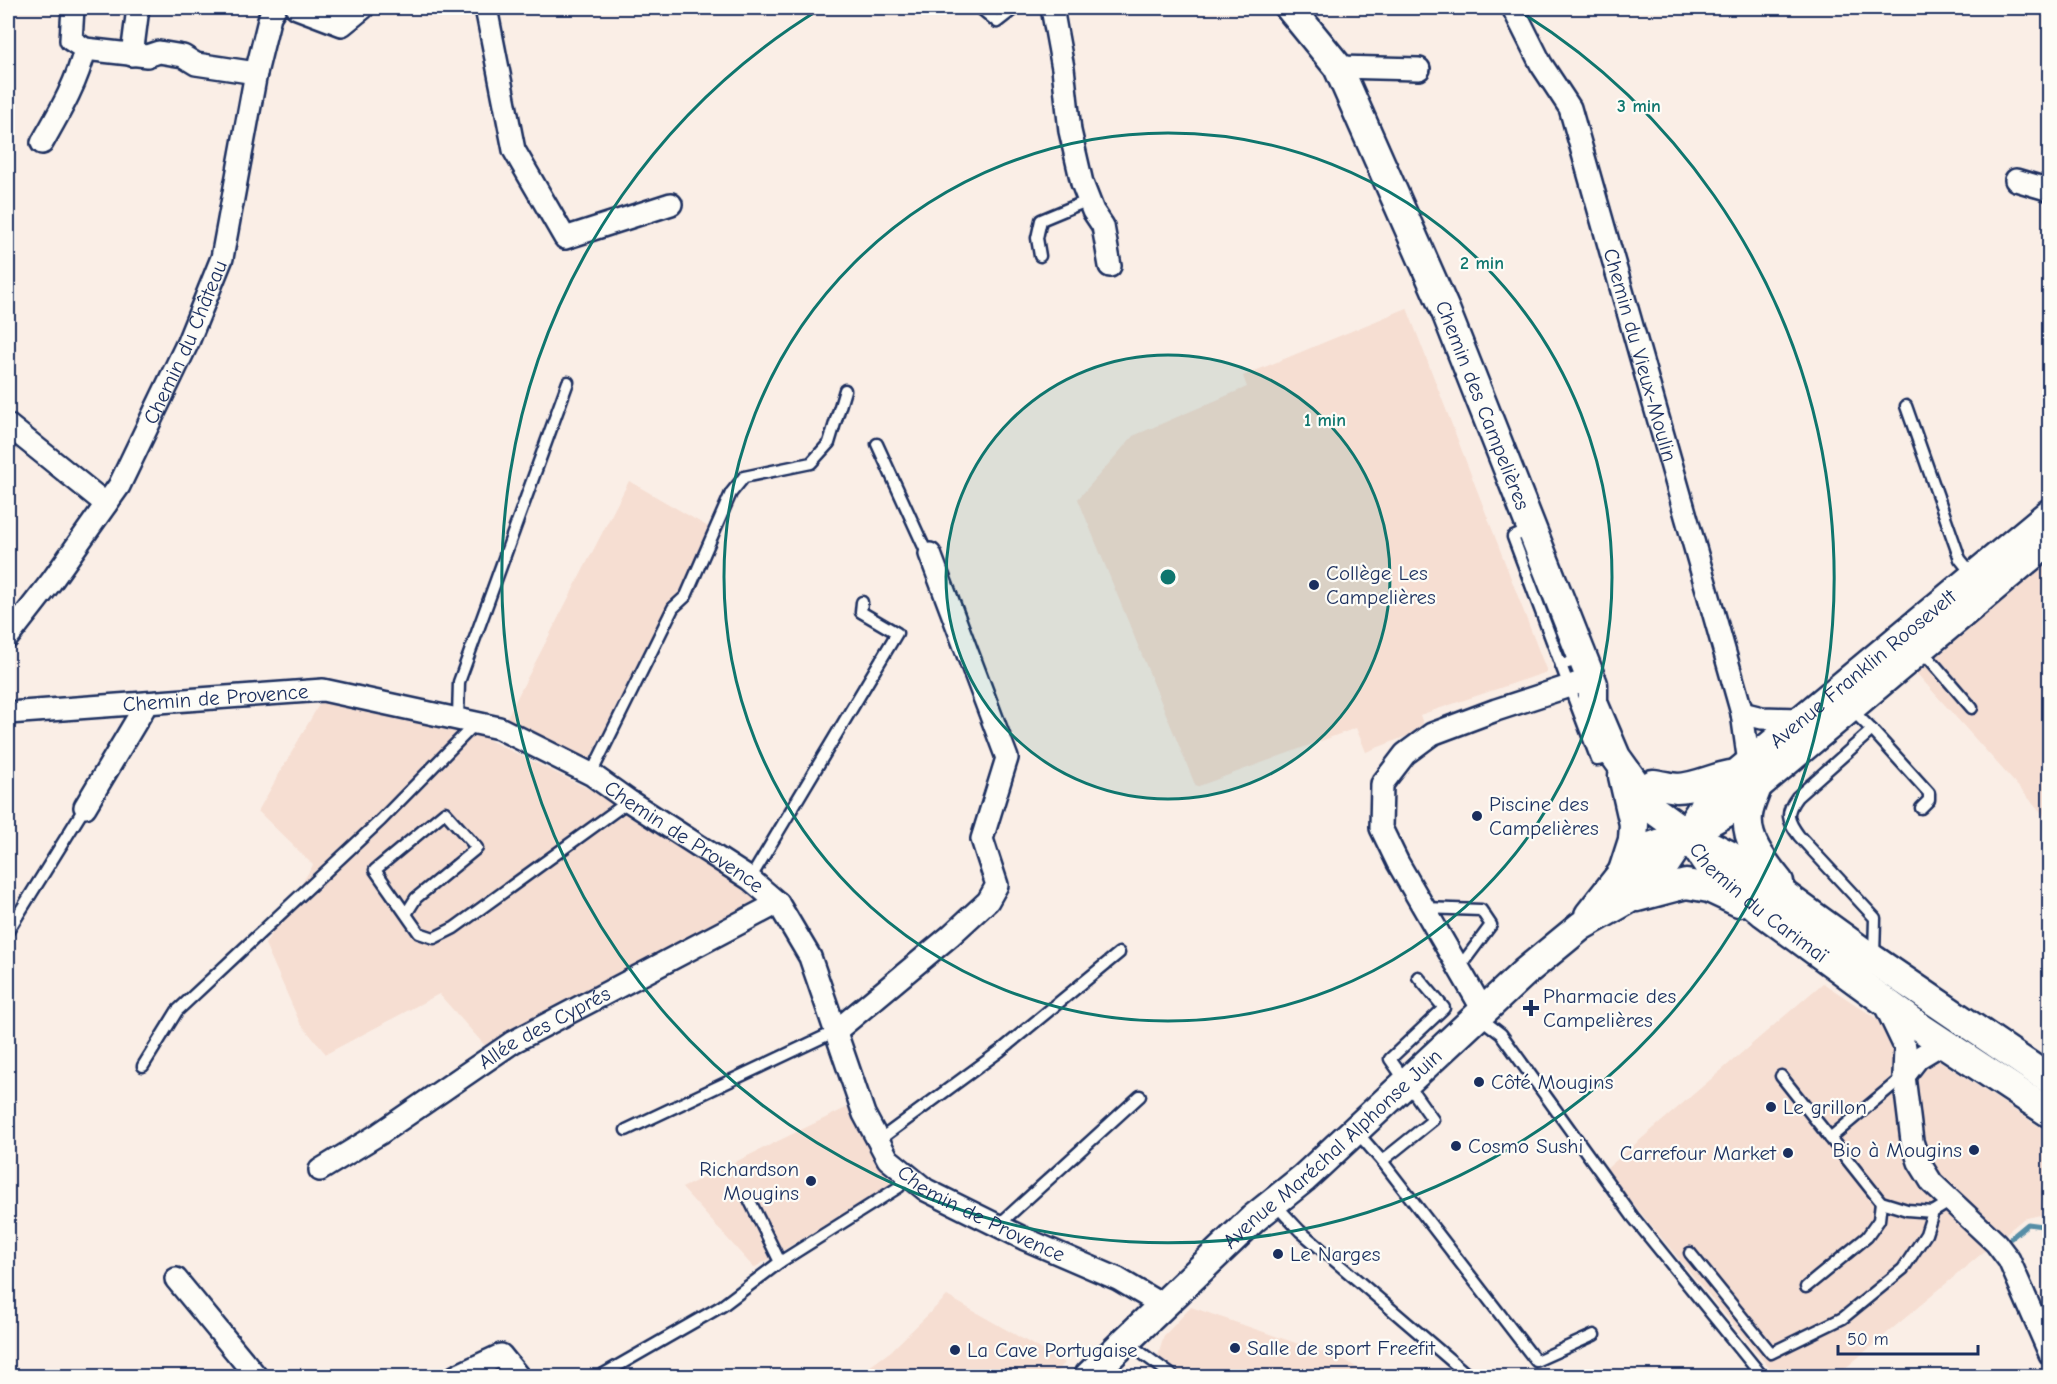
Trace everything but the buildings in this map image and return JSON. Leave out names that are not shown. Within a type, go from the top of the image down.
[{"type":"main road","name":"Chemin des Campelières","points":[[1290,8],[1338,67],[1446,312],[1531,529],[1579,675],[1616,757],[1654,810],[1687,834]]},
{"type":"main road","name":"Avenue Franklin Roosevelt","points":[[1981,585],[2049,513]]},
{"type":"main road","name":"Avenue Franklin Roosevelt","points":[[1581,926],[1624,886],[1661,871],[1687,834],[1725,813],[1747,774],[1809,727],[1981,585],[2049,540]]},
{"type":"main road","name":"Avenue Franklin Roosevelt","points":[[1809,727],[1850,708],[1914,640]]},
{"type":"main road","name":"Chemin des Campelières","points":[[1579,675],[1608,696],[1632,749],[1653,784],[1668,801],[1687,834]]},
{"type":"main road","points":[[1616,757],[1628,792],[1634,824],[1624,886],[1686,884],[1709,888],[1764,913]]},
{"type":"main road","points":[[1653,784],[1679,788],[1713,778],[1747,774],[1749,837],[1768,869],[1800,907]]},
{"type":"main road","name":"Chemin du Carimaï","points":[[1687,834],[1722,850],[1874,960],[2049,1080]]},
{"type":"main road","name":"Chemin du Carimaï","points":[[1687,834],[1709,866],[1764,913],[1882,999],[1924,1040],[2049,1113]]},
{"type":"main road","name":"Avenue Maréchal Alphonse Juin","points":[[1089,1377],[1253,1218],[1304,1178],[1480,1013],[1581,926]]},
{"type":"street","points":[[73,8],[71,40],[85,49],[140,56],[159,52],[183,56],[196,64],[256,73]]},
{"type":"street","points":[[138,8],[140,56]]},
{"type":"street","name":"Chemin du Château","points":[[8,637],[51,582],[119,486],[188,342],[222,258],[256,73],[270,16],[275,8]]},
{"type":"street","points":[[297,8],[342,25],[363,8]]},
{"type":"street","points":[[486,8],[514,150],[565,237],[671,204]]},
{"type":"street","points":[[1052,8],[1063,68],[1070,131],[1082,183],[1093,210],[1103,226],[1110,266]]},
{"type":"street","name":"Chemin du Vieux-Moulin","points":[[1513,8],[1541,64],[1570,108],[1742,713],[1747,774]]},
{"type":"street","points":[[42,143],[63,105],[82,63],[85,49]]},
{"type":"street","points":[[1338,67],[1419,69]]},
{"type":"street","points":[[2016,180],[2049,190]]},
{"type":"street","points":[[8,425],[106,504]]},
{"type":"street","points":[[836,1031],[988,901],[997,885],[982,839],[1008,759],[930,554]]},
{"type":"street","points":[[1480,1013],[1459,969],[1381,828],[1382,784],[1405,754],[1432,734],[1579,675]]},
{"type":"street","name":"Chemin de Provence","points":[[10,711],[147,704],[322,690],[499,728],[591,774],[750,879],[778,903],[810,957],[829,1005],[864,1114],[888,1159],[926,1190],[1118,1280],[1162,1305]]},
{"type":"street","points":[[85,807],[147,704]]},
{"type":"street","points":[[1742,713],[1809,727]]},
{"type":"street","name":"Allée des Cyprés","points":[[320,1170],[379,1134],[513,1042],[778,903]]},
{"type":"street","points":[[1940,1004],[1904,1076],[1912,1141],[1919,1162],[1942,1206],[1996,1243],[2009,1260],[2049,1354]]},
{"type":"street","points":[[1904,1076],[1918,1058],[1924,1040]]},
{"type":"street","points":[[176,1279],[256,1377]]},
{"type":"street","points":[[456,1377],[501,1355],[518,1377]]},
{"type":"lane","points":[[980,8],[997,22],[1015,8]]},
{"type":"lane","points":[[1040,256],[1037,238],[1041,220],[1089,200]]},
{"type":"lane","points":[[143,1066],[177,1011],[381,820],[468,720],[459,682],[568,382]]},
{"type":"lane","points":[[591,774],[673,608],[686,596],[731,493],[744,477],[812,464],[829,443],[845,390]]},
{"type":"lane","points":[[1906,406],[1960,559],[1981,585]]},
{"type":"lane","points":[[877,444],[924,547],[930,554]]},
{"type":"lane","points":[[750,879],[897,633],[861,612],[862,602]]},
{"type":"lane","points":[[1914,640],[1972,708]]},
{"type":"lane","points":[[1850,708],[1929,793],[1929,800],[1921,808]]},
{"type":"lane","points":[[1872,730],[1797,797],[1789,807],[1789,818],[1799,836],[1875,918],[1874,960]]},
{"type":"lane","points":[[406,914],[416,898],[477,848],[445,812],[375,870],[418,933],[434,938],[454,928],[629,801]]},
{"type":"lane","points":[[8,931],[85,807]]},
{"type":"lane","points":[[1424,908],[1481,910],[1491,925],[1459,969]]},
{"type":"lane","points":[[879,1140],[1000,1051],[1119,953]]},
{"type":"lane","points":[[1382,1161],[1433,1120],[1390,1059],[1444,1008],[1418,977]]},
{"type":"lane","points":[[1480,1013],[1501,1034],[1633,1217],[1762,1377]]},
{"type":"lane","points":[[626,1130],[836,1031]]},
{"type":"lane","points":[[1781,1076],[1881,1202],[1907,1210],[1942,1206]]},
{"type":"lane","points":[[1830,1138],[1904,1076]]},
{"type":"lane","points":[[1001,1227],[1004,1220],[1140,1096]]},
{"type":"lane","points":[[1355,1130],[1382,1161],[1536,1360],[1594,1335]]},
{"type":"lane","points":[[600,1377],[722,1306],[780,1262],[899,1187],[906,1175]]},
{"type":"lane","points":[[748,1197],[780,1262]]},
{"type":"lane","points":[[1806,1287],[1867,1237],[1879,1220],[1881,1202]]},
{"type":"lane","points":[[1274,1203],[1300,1231],[1469,1377]]},
{"type":"lane","points":[[1690,1254],[1771,1353],[1843,1318],[1903,1269],[1942,1206]]},
{"type":"lane","points":[[1125,1341],[1173,1377]]},
{"type":"shaded area","name":"Collège Les Campelières","points":[[1407,308],[1547,672],[1420,715],[1425,729],[1366,752],[1356,728],[1196,787],[1078,499],[1133,436],[1247,387],[1243,376]]},
{"type":"shaded area","points":[[629,481],[717,532],[696,585],[670,606],[588,762],[505,721]]},
{"type":"shaded area","points":[[2049,554],[2049,821],[1910,666]]},
{"type":"shaded area","points":[[321,701],[481,736],[599,794],[709,861],[760,904],[488,1049],[439,994],[326,1054],[300,1023],[265,944],[313,865],[258,811]]},
{"type":"shaded area","points":[[1823,983],[2049,1133],[2049,1213],[2023,1219],[1836,1376],[1776,1376],[1605,1170]]},
{"type":"shaded area","points":[[850,1106],[880,1164],[893,1183],[754,1268],[682,1188]]},
{"type":"shaded area","points":[[947,1296],[1065,1363],[1052,1376],[857,1376],[891,1351]]},
{"type":"shaded area","name":"Salle de sport Freefit","points":[[1191,1307],[1345,1360],[1369,1376],[1179,1376],[1157,1359],[1164,1336]]},
{"type":"waterway","points":[[2011,1238],[2028,1224],[2050,1227]]},
{"type":"place","name":"Collège Les Campelières","points":[[1314,585]]},
{"type":"place","name":"Piscine des Campelières","points":[[1477,816]]},
{"type":"place","name":"Pharmacie des Campelières","points":[[1531,1008]]},
{"type":"place","name":"Côté Mougins","points":[[1479,1082]]},
{"type":"place","name":"Le grillon","points":[[1771,1107]]},
{"type":"place","name":"Cosmo Sushi","points":[[1456,1146]]},
{"type":"place","name":"Bio à Mougins","points":[[1974,1150]]},
{"type":"place","name":"Carrefour Market","points":[[1788,1153]]},
{"type":"place","name":"Richardson Mougins","points":[[811,1181]]},
{"type":"place","name":"Le Narges","points":[[1278,1254]]},
{"type":"place","name":"Salle de sport Freefit","points":[[1235,1348]]},
{"type":"place","name":"La Cave Portugaise","points":[[955,1350]]}]
